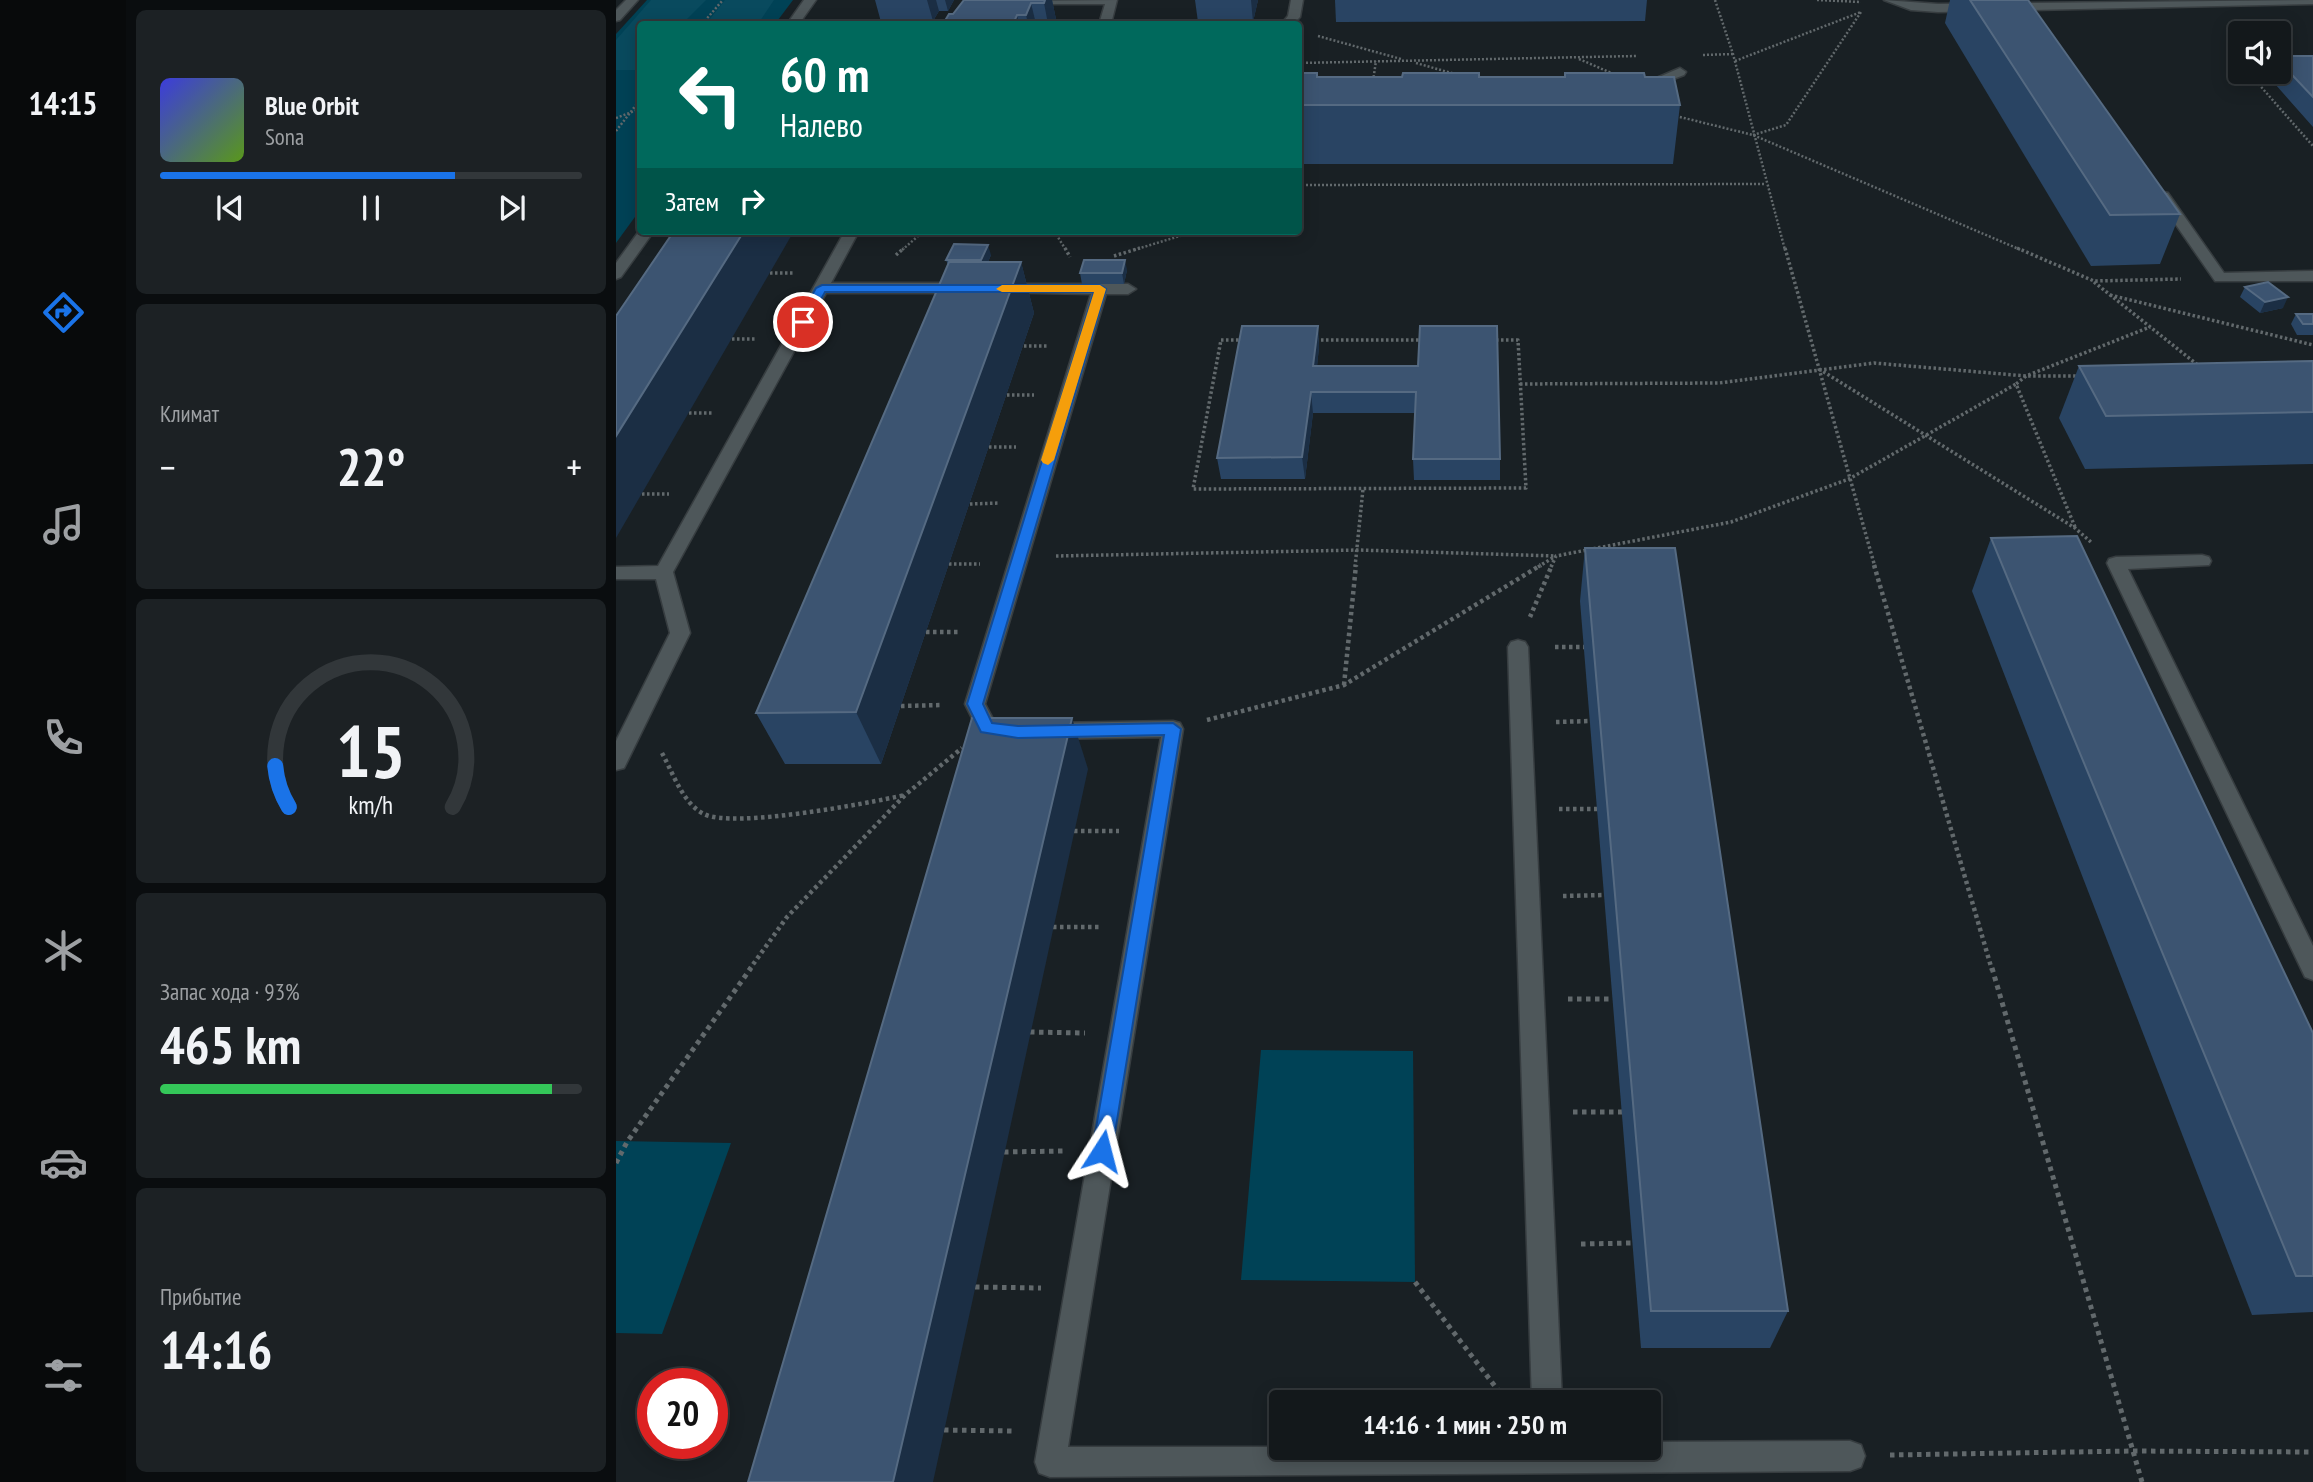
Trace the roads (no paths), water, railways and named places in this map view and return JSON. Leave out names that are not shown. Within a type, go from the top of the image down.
[{"type":"street","points":[[616,17],[632,0]]},
{"type":"street","points":[[795,21],[810,0]]},
{"type":"street","points":[[1290,21],[1294,17],[1297,0]]},
{"type":"street","points":[[1890,0],[1911,6],[1938,8],[2313,1]]},
{"type":"street","points":[[1008,1],[1112,1],[1106,21]]},
{"type":"street","points":[[2299,1],[2313,16]]},
{"type":"street","points":[[2029,5],[2041,23]]},
{"type":"street","points":[[1630,92],[1680,72]]},
{"type":"street","points":[[2157,188],[2220,278],[2313,276]]},
{"type":"street","points":[[616,274],[643,235]]},
{"type":"street","points":[[616,762],[680,634],[664,572],[850,235]]},
{"type":"street","points":[[822,288],[1128,289]]},
{"type":"street","points":[[1100,289],[975,704],[987,728],[1024,732],[1173,729],[1048,1472],[1349,1460]]},
{"type":"street","points":[[2202,561],[2116,563],[2313,971]]},
{"type":"street","points":[[616,573],[664,572]]},
{"type":"street","points":[[1518,646],[1546,1390]]},
{"type":"street","points":[[1661,1453],[1850,1456]]}]
